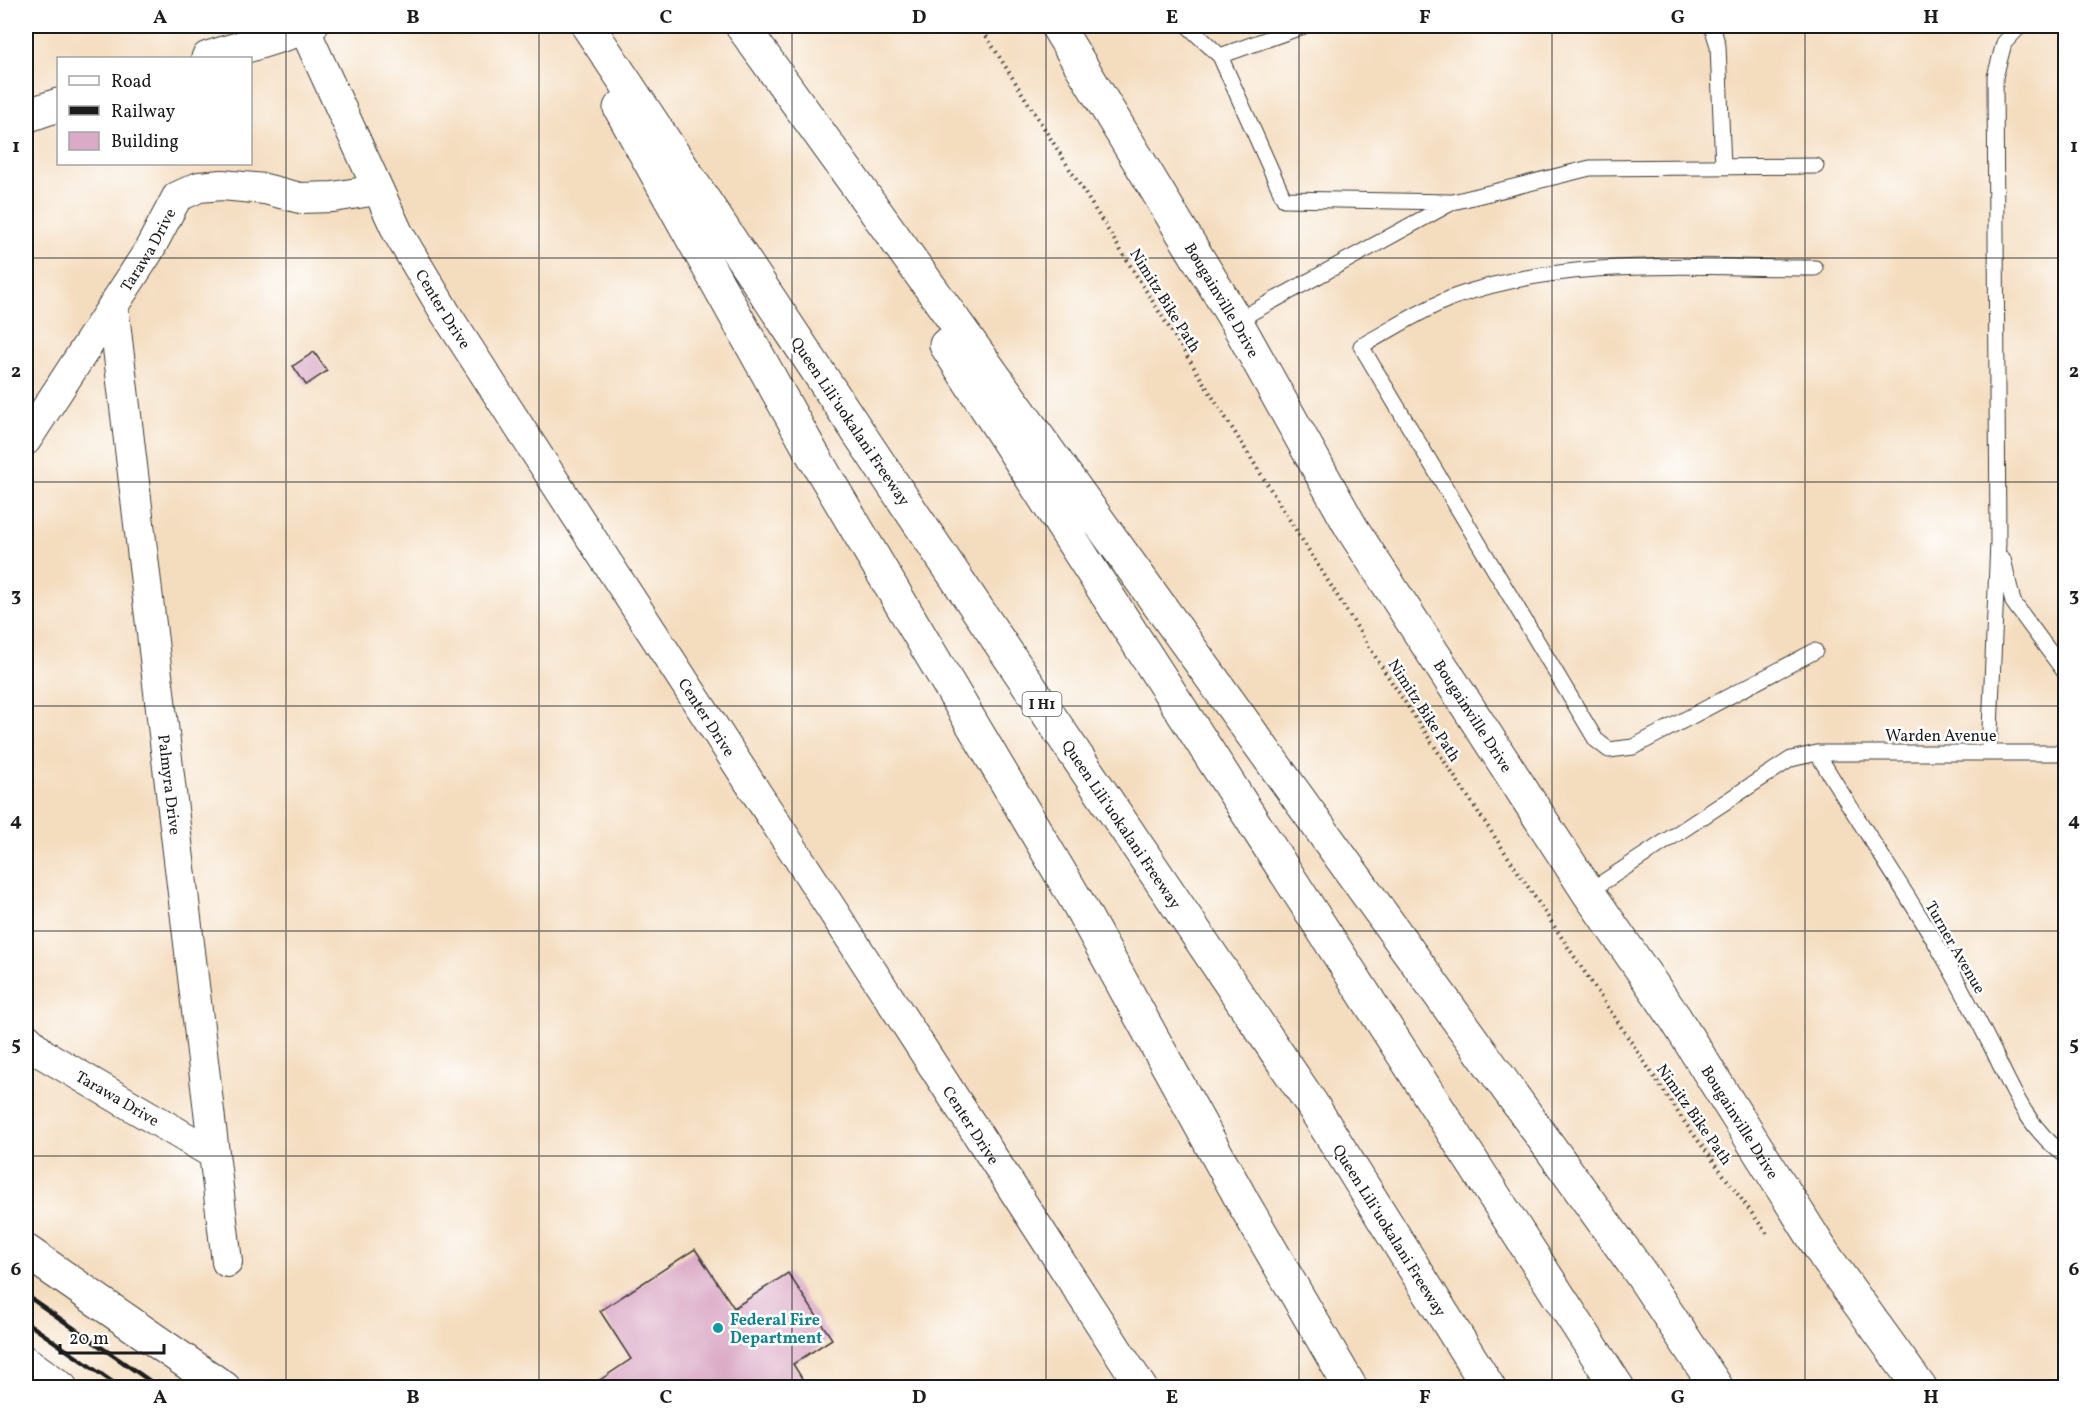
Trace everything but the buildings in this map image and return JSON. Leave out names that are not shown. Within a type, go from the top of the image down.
[{"type":"main road","points":[[573,26],[813,455],[1078,903],[1244,1204],[1351,1388]]},
{"type":"main road","name":"Queen Liliʻuokalani Freeway","points":[[588,26],[891,481],[1311,1103],[1489,1388]]},
{"type":"main road","points":[[742,26],[1618,1388]]},
{"type":"main road","points":[[742,26],[1628,1255],[1717,1388]]},
{"type":"main road","name":"Bougainville Drive","points":[[1057,26],[1236,321],[1352,527],[1588,892],[1675,1017],[1825,1256],[1920,1388]]},
{"type":"main road","points":[[211,57],[308,27]]},
{"type":"main road","points":[[26,116],[57,105]]},
{"type":"main road","points":[[26,1251],[224,1388]]},
{"type":"main road","points":[[26,1363],[61,1388]]},
{"type":"street","name":"Center Drive","points":[[308,27],[377,190],[398,233],[446,314],[1142,1388]]},
{"type":"street","name":"Tarawa Drive","points":[[26,440],[148,252],[177,197],[199,187],[222,185],[265,189],[300,198],[333,197],[377,190]]},
{"type":"street","name":"Palmyra Drive","points":[[113,306],[212,1153],[227,1262]]},
{"type":"street","name":"Tarawa Drive","points":[[26,1038],[43,1054],[212,1153]]},
{"type":"lane","points":[[1188,26],[1220,56],[1284,199],[1453,202]]},
{"type":"lane","points":[[1220,56],[1304,26]]},
{"type":"lane","points":[[1712,26],[1718,46],[1723,167]]},
{"type":"lane","points":[[1989,753],[1998,542],[1995,77],[2004,43],[2020,26]]},
{"type":"lane","points":[[1236,321],[1453,202],[1590,168],[1816,166]]},
{"type":"lane","points":[[1815,268],[1597,268],[1534,276],[1452,297],[1361,346],[1596,740],[1609,750],[1633,747],[1815,651]]},
{"type":"lane","points":[[1998,542],[2013,602],[2066,674]]},
{"type":"lane","name":"Warden Avenue","points":[[1588,892],[1791,759],[1817,753],[2066,753]]},
{"type":"lane","name":"Turner Avenue","points":[[1817,753],[1855,819],[1937,946],[1992,1047],[2019,1107],[2056,1150],[2066,1156]]},
{"type":"path","name":"Nimitz Bike Path","points":[[980,26],[1385,672],[1683,1120],[1775,1244]]},
{"type":"railway","points":[[26,1295],[160,1388]]},
{"type":"railway","points":[[26,1322],[121,1388]]},
{"type":"place","name":"Federal Fire Department","points":[[718,1328]]}]
